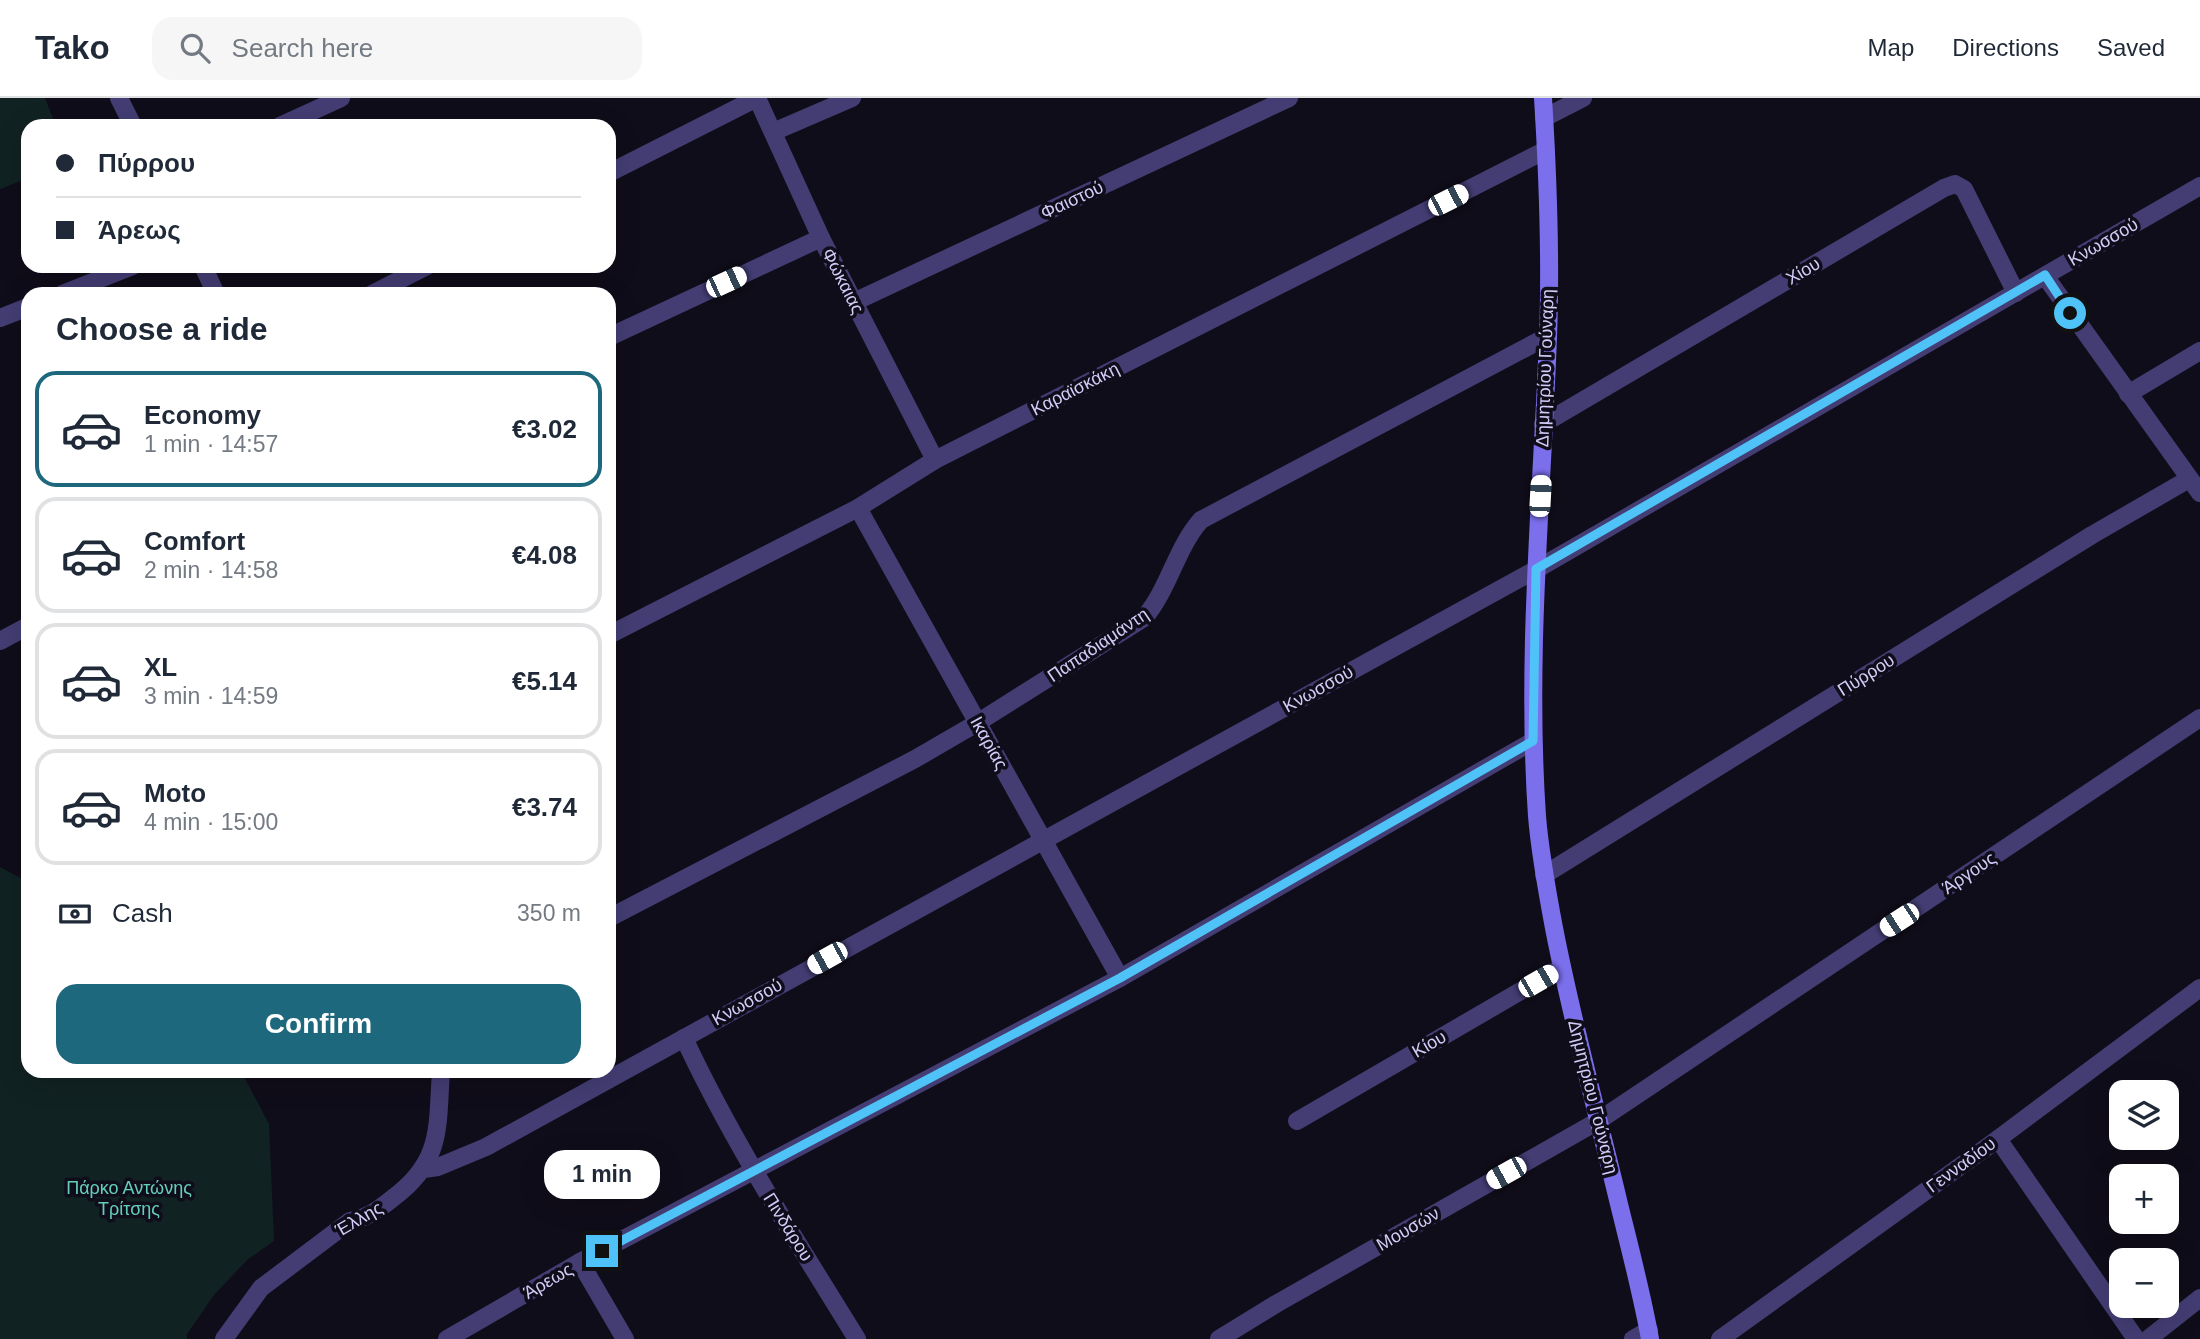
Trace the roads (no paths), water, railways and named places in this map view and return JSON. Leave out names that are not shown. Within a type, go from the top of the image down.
[{"type":"street","points":[[119,98],[130,119]]},
{"type":"street","points":[[295,119],[341,98]]},
{"type":"street","points":[[616,169],[757,98]]},
{"type":"street","name":"Φώκαιας","points":[[757,98],[821,238],[935,460]]},
{"type":"street","points":[[773,132],[852,98]]},
{"type":"street","name":"Φαιστού","points":[[853,302],[1289,98]]},
{"type":"street","name":"Δημητρίου Γούναρη","points":[[1543,98],[1549,233],[1548,336],[1536,569],[1533,741],[1537,817],[1544,875],[1562,967],[1644,1336]]},
{"type":"street","points":[[1544,118],[1583,98]]},
{"type":"street","name":"Καραϊσκάκη","points":[[616,631],[858,508],[935,460],[1546,150]]},
{"type":"street","name":"Χίου","points":[[1544,425],[1920,202],[1955,184],[1964,189],[2015,293]]},
{"type":"street","name":"Κνωσσού","points":[[616,1075],[1536,569],[2200,186]]},
{"type":"street","points":[[616,334],[821,238]]},
{"type":"street","points":[[80,287],[115,273]]},
{"type":"street","points":[[386,287],[413,273]]},
{"type":"street","name":"Πύρρου","points":[[1544,875],[2091,535],[2194,486],[2045,275]]},
{"type":"street","points":[[0,318],[21,310]]},
{"type":"street","name":"Παπαδιαμάντη","points":[[616,914],[805,817],[978,723],[1144,618],[1157,603],[1190,532],[1201,520],[1548,336]]},
{"type":"street","points":[[2128,394],[2200,351]]},
{"type":"street","name":"Ικαρίας","points":[[858,508],[1120,978]]},
{"type":"street","points":[[0,641],[21,630]]},
{"type":"street","name":"Άργους","points":[[1598,1121],[2200,718]]},
{"type":"street","name":"Άρεως","points":[[447,1339],[580,1262],[1120,978],[1533,741]]},
{"type":"street","name":"Κίου","points":[[1297,1121],[1562,967]]},
{"type":"street","name":"Γενναδίου","points":[[1720,1339],[1998,1139],[2200,988]]},
{"type":"street","name":"Πινδάρου","points":[[684,1038],[712,1097],[754,1171],[857,1339]]},
{"type":"street","name":"Έλλης","points":[[224,1339],[261,1288],[350,1220],[366,1218],[384,1206],[403,1191],[424,1168],[435,1139],[440,1078]]},
{"type":"street","name":"Κνωσσού","points":[[424,1168],[438,1167],[486,1147],[611,1078]]},
{"type":"street","name":"Μουσών","points":[[1219,1339],[1598,1121]]},
{"type":"street","points":[[1998,1139],[2136,1339]]},
{"type":"street","points":[[580,1262],[625,1339]]},
{"type":"street","points":[[2148,1339],[2200,1298]]},
{"type":"park label","name":"Πάρκο Αντώνης Τρίτσης","points":[[129,1198]]}]
